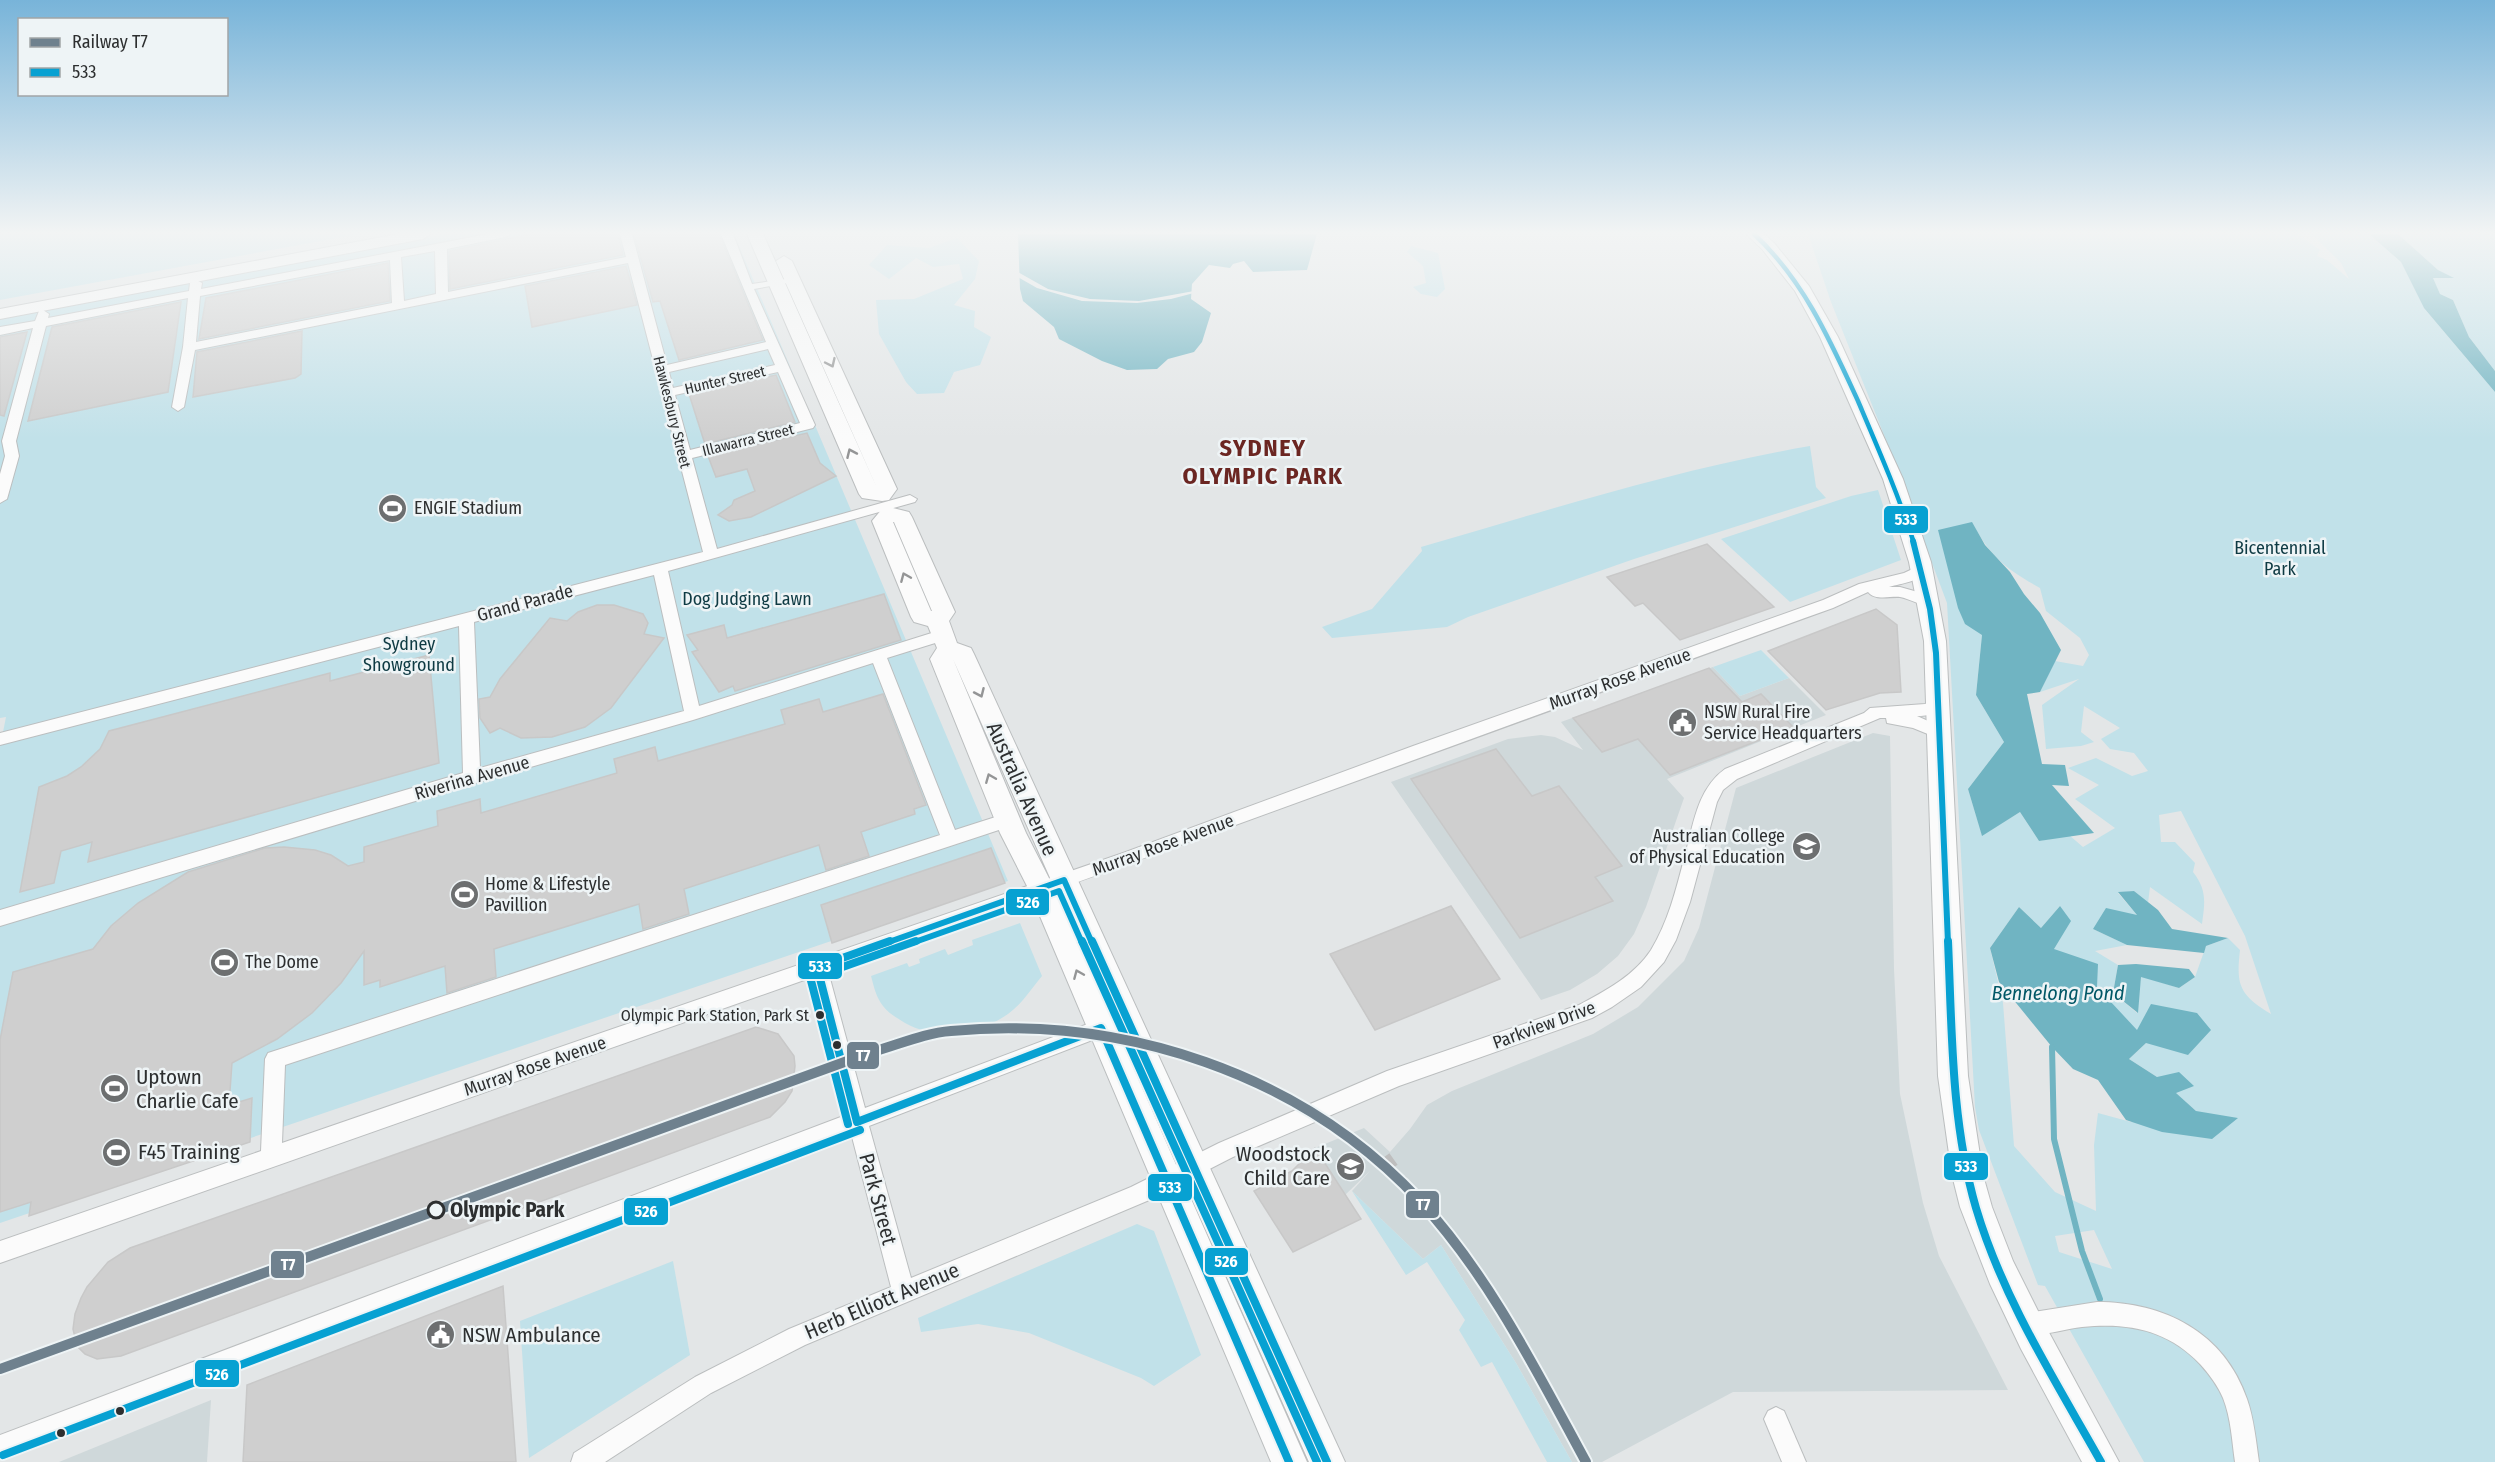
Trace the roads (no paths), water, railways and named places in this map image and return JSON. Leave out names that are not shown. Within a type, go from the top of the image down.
[{"type":"main road","points":[[0,306],[44,308],[71,302]]},
{"type":"main road","points":[[0,314],[82,302]]},
{"type":"main road","points":[[777,302],[869,494],[886,505]]},
{"type":"main road","points":[[1810,302],[1829,337],[1893,479],[1922,570],[1935,641],[1940,719],[1953,1076],[1963,1146],[1976,1205],[1997,1262],[2101,1462]]},
{"type":"main road","name":"Australia Avenue","points":[[886,505],[882,521],[922,617],[963,654],[1053,884],[1180,1173],[1289,1462]]},
{"type":"main road","name":"Australia Avenue","points":[[943,635],[941,659],[1008,820],[1053,884],[1101,1028],[1180,1173],[1327,1462]]},
{"type":"street","points":[[178,407],[194,302]]},
{"type":"street","points":[[189,347],[416,302]]},
{"type":"street","name":"Hawkesbury Street","points":[[644,302],[711,555]]},
{"type":"street","name":"Illawarra Street","points":[[683,456],[808,425],[774,344],[770,302]]},
{"type":"street","points":[[0,331],[44,308]]},
{"type":"street","points":[[0,499],[12,456],[9,441],[44,308]]},
{"type":"street","points":[[661,370],[774,344]]},
{"type":"street","name":"Hunter Street","points":[[668,393],[783,367]]},
{"type":"street","name":"Grand Parade","points":[[0,739],[711,555],[910,499]]},
{"type":"street","points":[[660,567],[693,714]]},
{"type":"street","name":"Murray Rose Avenue","points":[[0,1252],[1053,884],[1848,596],[1864,588],[1909,577],[1922,570]]},
{"type":"street","name":"Murray Rose Avenue","points":[[1848,596],[1885,591],[1900,592],[1927,600]]},
{"type":"street","points":[[466,619],[472,777]]},
{"type":"street","name":"Riverina Avenue","points":[[0,918],[472,777],[693,714],[943,635]]},
{"type":"street","points":[[878,655],[950,839]]},
{"type":"street","name":"Parkview Drive","points":[[1180,1173],[1226,1150],[1394,1077],[1574,1016],[1612,998],[1634,981],[1657,957],[1671,928],[1714,786],[1731,774],[1870,717],[1876,712],[1927,710],[1940,719]]},
{"type":"street","name":"Parkview Drive","points":[[1870,717],[1916,722],[1940,719]]},
{"type":"street","points":[[271,1157],[275,1059],[1008,820]]},
{"type":"street","name":"Park Street","points":[[817,967],[903,1291]]},
{"type":"street","points":[[0,1447],[1101,1028]]},
{"type":"street","name":"Herb Elliott Avenue","points":[[583,1462],[703,1385],[797,1337],[1129,1198],[1180,1173]]},
{"type":"street","points":[[2028,1324],[2091,1313],[2129,1314],[2168,1324],[2190,1339],[2221,1372],[2235,1397],[2247,1462]]},
{"type":"street","points":[[1776,1419],[1794,1462]]},
{"type":"water","points":[[1024,302],[1196,302],[1211,313],[1202,342],[1194,352],[1168,359],[1157,369],[1127,370],[1102,361],[1059,339],[1054,327]]},
{"type":"water","points":[[2421,302],[2454,302],[2469,337],[2495,371],[2495,392]]},
{"type":"water","points":[[1972,522],[1985,545],[2010,572],[2040,613],[2061,650],[2040,692],[2027,694],[2042,764],[2065,765],[2069,786],[2052,785],[2094,833],[2039,841],[2020,812],[1982,836],[1968,789],[2004,742],[1976,695],[1982,635],[1965,624],[1958,608],[1938,530]]},
{"type":"water","points":[[2134,891],[2158,910],[2172,929],[2228,938],[2206,946],[2204,953],[2127,945],[2093,929],[2106,908],[2137,915],[2118,892]]},
{"type":"water","name":"Bennelong Pond","points":[[2060,906],[2071,921],[2054,949],[2098,964],[2097,987],[2137,1030],[2151,1004],[2197,1013],[2211,1030],[2188,1055],[2146,1043],[2129,1059],[2157,1077],[2179,1072],[2194,1086],[2176,1093],[2196,1111],[2238,1118],[2212,1139],[2162,1132],[2126,1120],[2098,1080],[2073,1069],[1999,982],[1990,948],[2019,907],[2041,928]]},
{"type":"water","points":[[2136,964],[2189,969],[2195,977],[2179,988],[2141,977],[2138,1013],[2113,993],[2118,965]]},
{"type":"waterway","points":[[2052,1047],[2054,1139],[2082,1251],[2100,1299]]},
{"type":"railway","points":[[1387,1155],[1419,1200]]},
{"type":"rail line","name":"T7","points":[[0,1369],[872,1052],[941,1032],[1016,1028],[1081,1032],[1144,1043],[1206,1061],[1265,1086],[1320,1117],[1372,1155],[1419,1200],[1468,1260],[1530,1360],[1586,1462]]},
{"type":"place","name":"ENGIE Stadium","points":[[393,508]]},
{"type":"place","name":"NSW Rural Fire Service Headquarters","points":[[1683,722]]},
{"type":"place","name":"Australian College of Physical Education","points":[[1806,846]]},
{"type":"place","name":"Home & Lifestyle Pavillion","points":[[464,894]]},
{"type":"place","name":"The Dome","points":[[224,962]]},
{"type":"place","name":"Olympic Park Station, Park St","points":[[820,1015]]},
{"type":"place","name":"Uptown Charlie Cafe","points":[[115,1089]]},
{"type":"place","name":"F45 Training","points":[[117,1152]]},
{"type":"place","name":"Woodstock Child Care","points":[[1351,1166]]},
{"type":"place","name":"Olympic Park","points":[[436,1210]]},
{"type":"place","name":"NSW Ambulance","points":[[441,1335]]},
{"type":"district","name":"SYDNEY OLYMPIC PARK","points":[[1263,462]]},
{"type":"park label","name":"Bicentennial Park","points":[[2280,558]]},
{"type":"park label","name":"Dog Judging Lawn","points":[[747,599]]},
{"type":"park label","name":"Sydney Showground","points":[[409,654]]}]
